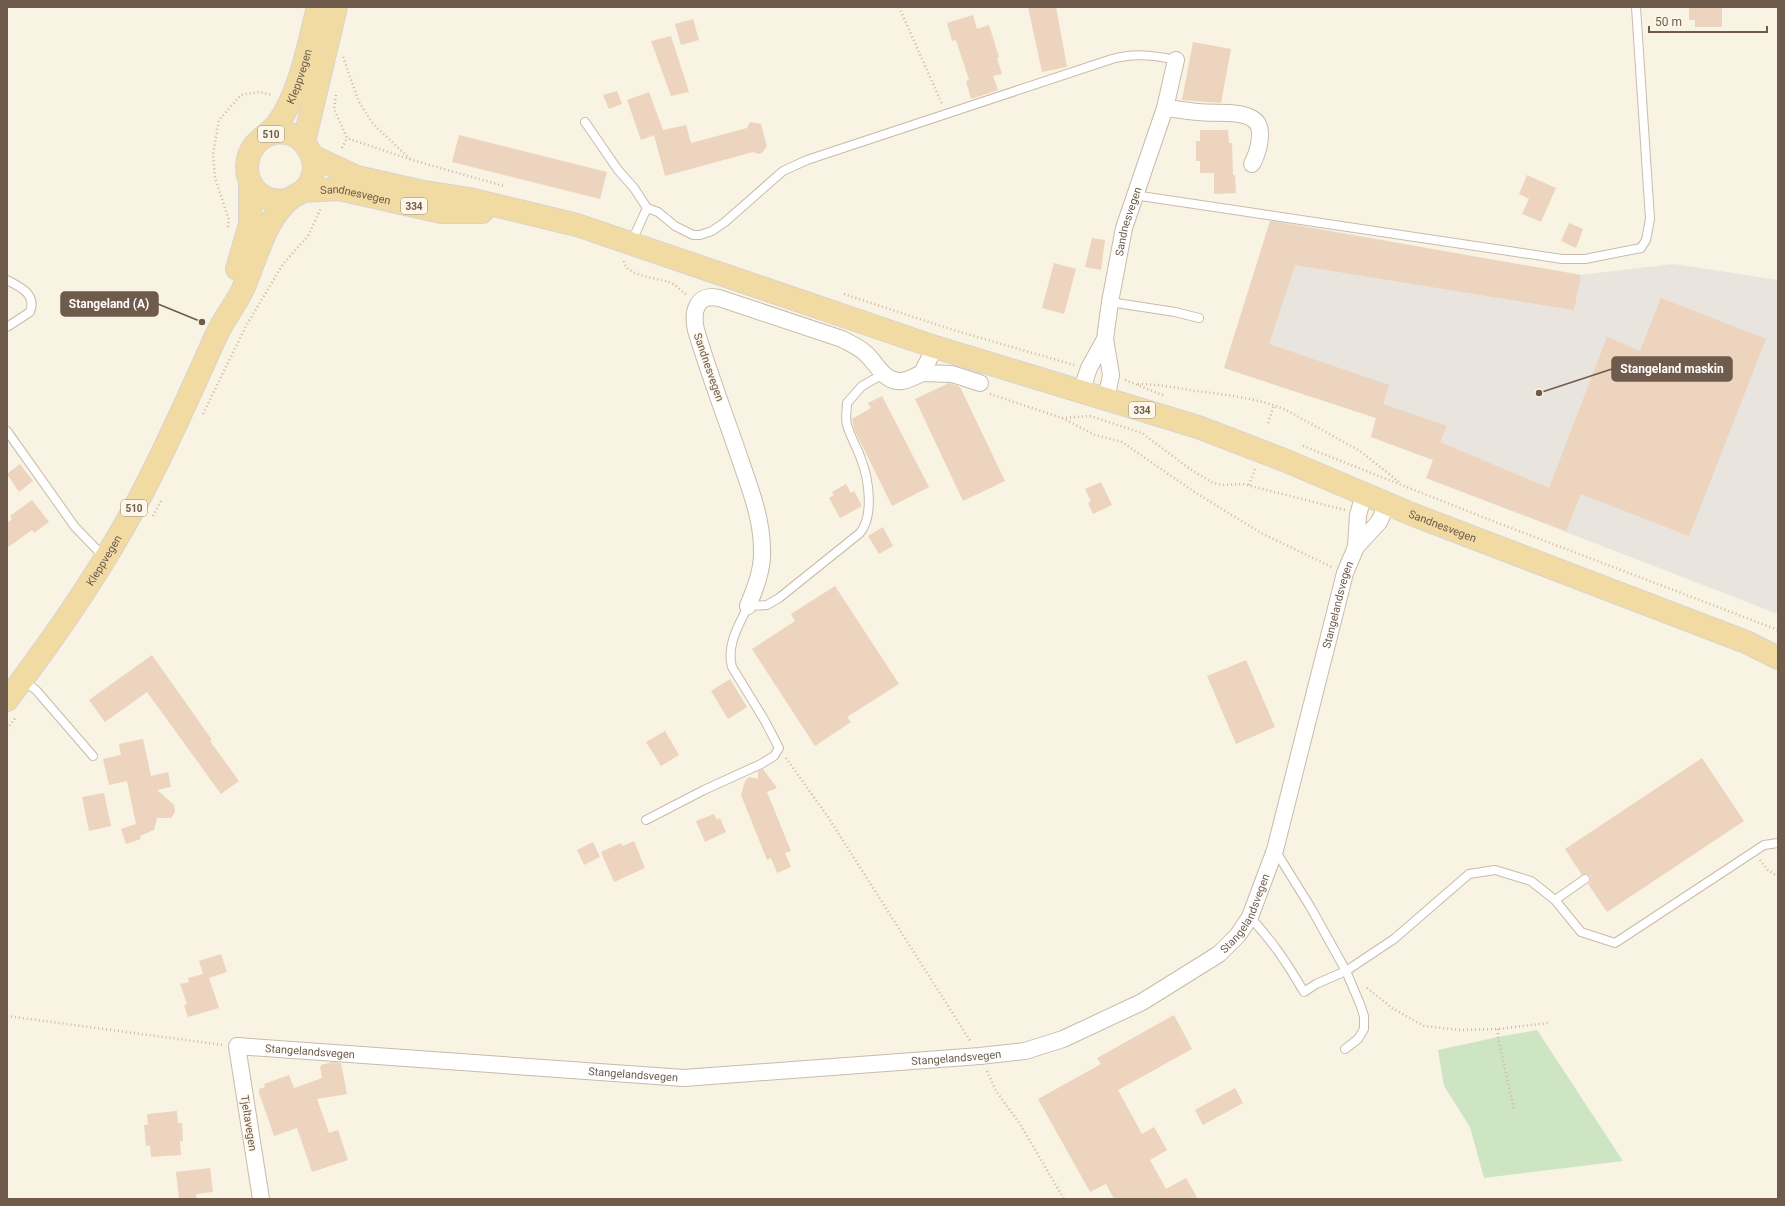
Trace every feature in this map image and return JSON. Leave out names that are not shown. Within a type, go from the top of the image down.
[{"type":"main road","name":"Kleppvegen","points":[[222,322],[229,290],[250,224],[250,184],[246,171],[247,158],[253,146],[278,123],[294,92],[305,58],[318,7]]},
{"type":"main road","name":"Kleppvegen","points":[[7,700],[84,593],[138,502],[169,441],[222,322],[242,291],[269,224],[311,181],[314,168],[308,149],[336,7]]},
{"type":"main road","name":"510","points":[[263,137],[277,133],[291,134],[308,149]]},
{"type":"main road","name":"Sandnesvegen","points":[[308,149],[357,177],[419,191],[469,199],[577,225],[935,346],[1198,427],[1284,460],[1361,504],[1387,504],[1746,642],[1778,658]]},
{"type":"main road","points":[[250,184],[260,195],[274,200],[296,196]]},
{"type":"main road","name":"Sandnesvegen","points":[[296,196],[339,189],[441,212],[526,213]]},
{"type":"main road","name":"334","points":[[1746,642],[1778,650]]},
{"type":"street","name":"Sandnesvegen","points":[[1106,399],[1111,375],[1105,339],[1110,302],[1124,228],[1134,195],[1165,108],[1176,60]]},
{"type":"street","points":[[1165,108],[1199,112],[1242,114],[1254,119],[1258,125],[1260,137],[1259,148],[1252,164]]},
{"type":"street","points":[[699,303],[707,298],[719,298],[842,340],[856,346],[865,353],[883,374],[892,379],[902,381],[922,373],[952,374],[980,383]]},
{"type":"street","name":"Sandnesvegen","points":[[699,303],[694,313],[696,330],[746,478],[761,528],[763,552],[762,562],[755,589],[748,606]]},
{"type":"street","name":"Sandnesvegen","points":[[1082,392],[1089,368],[1105,339]]},
{"type":"street","points":[[922,373],[935,346]]},
{"type":"street","name":"Stangelandsvegen","points":[[237,1046],[684,1078],[980,1056],[1024,1051],[1063,1040],[1142,1002],[1219,954],[1238,934],[1250,917],[1275,850],[1345,573],[1356,547],[1361,504]]},
{"type":"street","name":"Stangelandsvegen","points":[[1356,547],[1379,522],[1387,504]]},
{"type":"street","name":"Tjeltavegen","points":[[237,1046],[261,1199]]},
{"type":"lane","points":[[1134,195],[1562,259],[1585,259],[1641,248],[1646,240],[1650,219],[1636,7]]},
{"type":"lane","points":[[585,122],[618,170],[634,188],[647,208],[658,212],[685,232],[700,235],[712,231],[725,222],[783,171],[846,146],[1126,55],[1150,55],[1176,60]]},
{"type":"lane","points":[[631,244],[647,208]]},
{"type":"lane","points":[[7,280],[24,289],[29,294],[31,300],[30,312],[7,327]]},
{"type":"lane","points":[[1110,302],[1175,312],[1199,318]]},
{"type":"lane","points":[[646,820],[704,790],[761,764],[774,756],[779,748],[765,721],[732,667],[729,659],[731,644],[748,606],[767,605],[779,598],[860,533],[864,527],[867,521],[868,504],[867,475],[846,423],[847,403],[862,386],[883,374]]},
{"type":"lane","points":[[7,431],[75,527],[105,558]]},
{"type":"lane","points":[[22,680],[36,690],[93,756]]},
{"type":"lane","points":[[1250,917],[1285,958],[1304,992],[1316,984],[1346,971],[1394,939],[1469,874],[1495,870],[1531,881],[1555,900],[1582,932],[1614,943],[1764,845],[1778,843]]},
{"type":"lane","points":[[1275,850],[1311,908],[1346,971],[1360,1004],[1364,1016],[1364,1029],[1358,1039],[1345,1049]]},
{"type":"lane","points":[[1555,900],[1585,879]]},
{"type":"path","points":[[899,7],[946,114]]},
{"type":"path","points":[[342,53],[359,102],[372,124],[412,160]]},
{"type":"path","points":[[342,148],[347,138]]},
{"type":"path","points":[[631,244],[624,260],[624,264],[629,270],[637,274],[670,282],[699,303]]},
{"type":"path","points":[[980,383],[984,391],[994,396],[1062,418],[1095,435],[1122,442],[1193,491],[1261,533],[1345,573]]},
{"type":"path","points":[[1136,384],[1151,384],[1216,393],[1274,405],[1286,410],[1360,451],[1401,484]]},
{"type":"path","points":[[1268,423],[1274,405]]},
{"type":"path","points":[[1062,418],[1090,416],[1133,429],[1142,433],[1206,480],[1223,485],[1249,485],[1361,504]]},
{"type":"path","points":[[1249,485],[1257,464]]},
{"type":"path","points":[[779,748],[828,817],[980,1056],[996,1091],[1020,1124],[1064,1199]]},
{"type":"path","points":[[1754,852],[1768,870],[1778,877]]},
{"type":"path","points":[[1346,971],[1392,1008],[1424,1026],[1460,1030],[1498,1029],[1548,1023]]},
{"type":"path","points":[[7,1016],[237,1046]]},
{"type":"path","points":[[1498,1029],[1498,1037],[1514,1109]]},
{"type":"shaded area","points":[[1271,220],[1580,275],[1674,264],[1778,280],[1778,614],[1426,478],[1433,460],[1371,437],[1376,418],[1224,368]]},
{"type":"green space","points":[[1537,1030],[1623,1161],[1484,1178],[1470,1127],[1444,1086],[1438,1050]]},
{"type":"building","points":[[1028,7],[1056,7],[1067,67],[1042,72]]},
{"type":"building","points":[[1689,7],[1722,7],[1722,27],[1695,27],[1695,20],[1689,20]]},
{"type":"building","points":[[973,15],[977,29],[989,25],[999,57],[997,58],[1002,74],[993,76],[998,90],[971,99],[966,81],[969,80],[956,40],[952,41],[947,23]]},
{"type":"building","points":[[693,19],[699,40],[681,45],[675,24]]},
{"type":"building","points":[[671,36],[689,92],[671,96],[651,41]]},
{"type":"building","points":[[1193,42],[1231,49],[1221,103],[1182,100]]},
{"type":"building","points":[[617,91],[622,104],[609,109],[603,95]]},
{"type":"building","points":[[649,92],[663,130],[686,125],[691,143],[747,128],[750,122],[761,124],[767,146],[762,153],[758,154],[753,152],[665,176],[654,135],[641,140],[627,100]]},
{"type":"building","points":[[1200,130],[1228,130],[1229,143],[1232,143],[1233,175],[1235,175],[1236,193],[1214,194],[1214,173],[1200,173],[1200,161],[1196,161],[1196,141],[1200,141]]},
{"type":"building","points":[[459,135],[607,172],[600,199],[452,162]]},
{"type":"building","points":[[1527,175],[1556,188],[1541,222],[1522,214],[1529,199],[1519,194]]},
{"type":"building","points":[[1270,221],[1581,275],[1574,310],[1295,265],[1269,344],[1389,385],[1383,404],[1447,426],[1440,442],[1549,488],[1607,337],[1640,351],[1661,298],[1766,339],[1689,536],[1581,494],[1566,531],[1426,478],[1433,460],[1371,437],[1376,418],[1224,368]]},
{"type":"building","points":[[1569,223],[1583,229],[1576,248],[1561,241]]},
{"type":"building","points":[[1092,238],[1105,240],[1101,270],[1085,267]]},
{"type":"building","points":[[1054,263],[1076,269],[1064,314],[1042,308]]},
{"type":"building","points":[[949,383],[960,387],[1005,481],[963,501],[915,399]]},
{"type":"building","points":[[882,396],[929,487],[892,506],[854,429],[852,419],[871,408],[868,403]]},
{"type":"building","points":[[20,464],[33,481],[19,492],[7,474]]},
{"type":"building","points":[[1101,482],[1112,505],[1093,514],[1088,503],[1091,501],[1085,489]]},
{"type":"building","points":[[846,484],[851,493],[854,491],[862,506],[840,518],[829,498],[834,495],[832,492]]},
{"type":"building","points":[[32,500],[49,522],[34,533],[32,530],[7,548],[7,523],[12,519],[10,516]]},
{"type":"building","points":[[883,527],[893,546],[879,554],[868,536]]},
{"type":"building","points":[[835,586],[899,684],[847,717],[851,722],[815,746],[752,649],[795,621],[791,614]]},
{"type":"building","points":[[152,655],[239,781],[221,794],[147,692],[105,722],[89,700]]},
{"type":"building","points":[[1246,660],[1275,727],[1236,744],[1207,676]]},
{"type":"building","points":[[730,679],[747,707],[728,719],[711,691]]},
{"type":"building","points":[[665,731],[679,755],[661,766],[646,742]]},
{"type":"building","points":[[143,739],[151,776],[168,772],[171,787],[157,790],[174,805],[175,812],[171,818],[157,818],[154,830],[140,836],[141,839],[126,844],[121,829],[136,824],[127,781],[109,785],[103,759],[121,755],[119,744]]},
{"type":"building","points":[[1702,758],[1744,821],[1607,912],[1588,884],[1590,881],[1590,876],[1587,874],[1582,875],[1565,849]]},
{"type":"building","points":[[763,769],[777,788],[767,792],[791,851],[785,853],[791,867],[777,873],[771,858],[767,860],[741,795],[745,781],[749,777],[758,779],[758,771]]},
{"type":"building","points":[[104,793],[111,826],[89,831],[82,797]]},
{"type":"building","points":[[714,814],[717,820],[720,818],[726,832],[705,842],[696,821]]},
{"type":"building","points":[[634,841],[645,868],[614,882],[601,852],[621,843],[623,846]]},
{"type":"building","points":[[593,842],[600,857],[584,865],[577,850]]},
{"type":"building","points":[[221,954],[227,972],[209,978],[219,1008],[188,1017],[184,1005],[187,1004],[180,984],[189,982],[188,978],[203,974],[199,961]]},
{"type":"building","points":[[1174,1015],[1192,1049],[1118,1090],[1142,1134],[1154,1127],[1167,1150],[1150,1160],[1166,1189],[1186,1178],[1198,1199],[1114,1199],[1106,1184],[1090,1192],[1038,1099],[1101,1064],[1097,1058]]},
{"type":"building","points":[[333,1062],[341,1063],[347,1094],[317,1099],[329,1133],[338,1130],[348,1160],[312,1172],[297,1128],[274,1136],[259,1093],[259,1089],[265,1087],[264,1084],[289,1075],[294,1088],[322,1078],[321,1065]]},
{"type":"building","points":[[1235,1088],[1243,1103],[1203,1125],[1195,1110]]},
{"type":"building","points":[[177,1111],[178,1123],[182,1123],[183,1141],[180,1141],[181,1155],[151,1157],[150,1145],[146,1146],[144,1125],[148,1125],[147,1114]]},
{"type":"building","points":[[210,1168],[213,1192],[196,1194],[197,1199],[179,1199],[176,1172]]},
{"type":"place","name":"Stangeland (A)","points":[[202,322]]},
{"type":"place","name":"Stangeland maskin","points":[[1539,393]]}]
